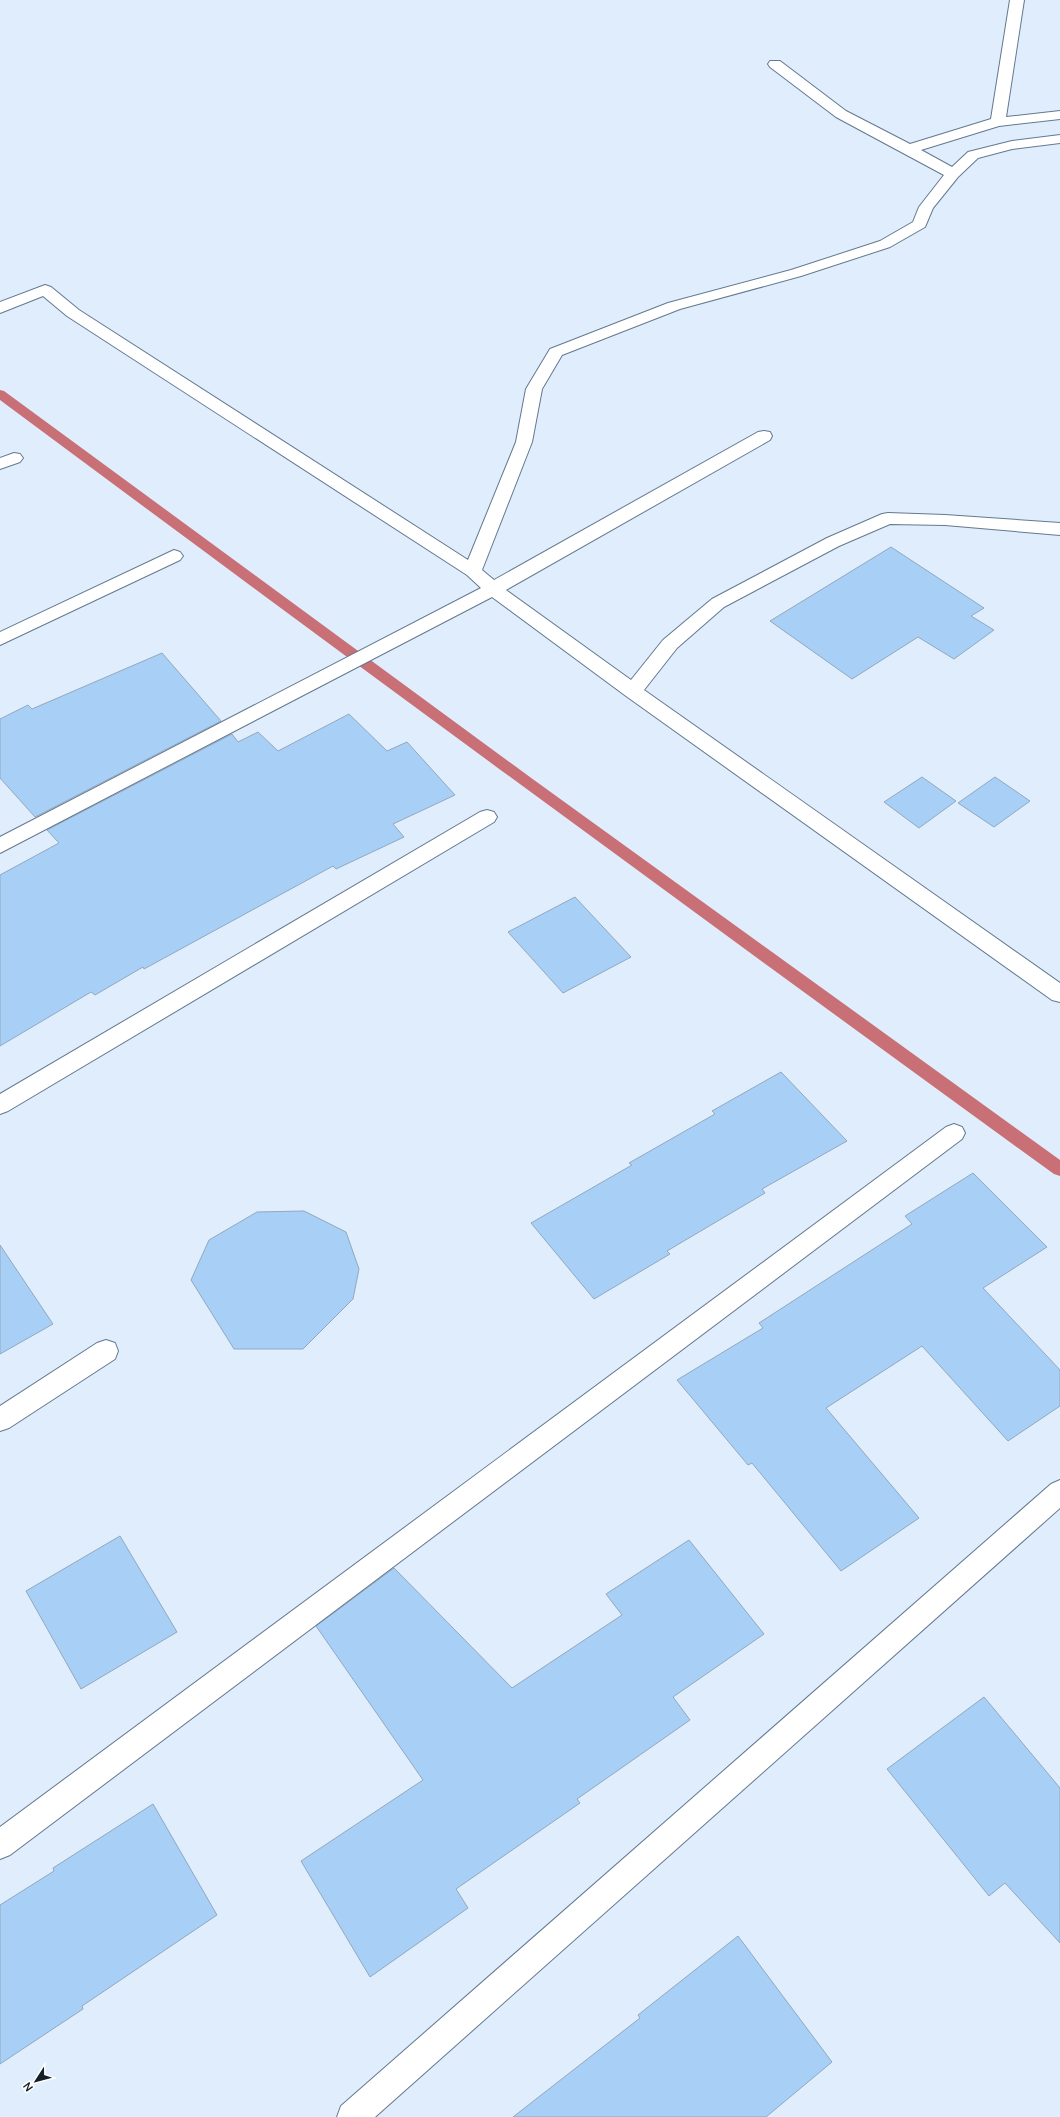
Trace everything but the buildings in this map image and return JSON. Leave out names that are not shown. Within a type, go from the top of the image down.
[{"type":"street","points":[[998,122],[1017,0]]},
{"type":"street","points":[[775,64],[841,114],[909,149],[953,174]]},
{"type":"street","points":[[909,149],[998,122],[1060,115]]},
{"type":"street","points":[[473,571],[524,442],[534,389],[556,352],[674,306],[796,273],[885,244],[920,224],[926,206],[953,174],[973,155],[1012,145],[1060,139]]},
{"type":"street","points":[[0,308],[45,290],[73,313],[473,571],[493,589],[633,691],[1060,994]]},
{"type":"street","points":[[0,846],[493,589],[764,436]]},
{"type":"street","points":[[633,691],[670,644],[718,603],[833,542],[888,518],[945,520],[1060,529]]},
{"type":"street","points":[[0,639],[174,556]]},
{"type":"street","points":[[0,1105],[486,817]]},
{"type":"street","points":[[0,1845],[954,1133]]},
{"type":"street","points":[[0,1420],[106,1352]]},
{"type":"street","points":[[352,2117],[1060,1492]]},
{"type":"waterway","points":[[0,394],[528,783],[1060,1169]]}]
